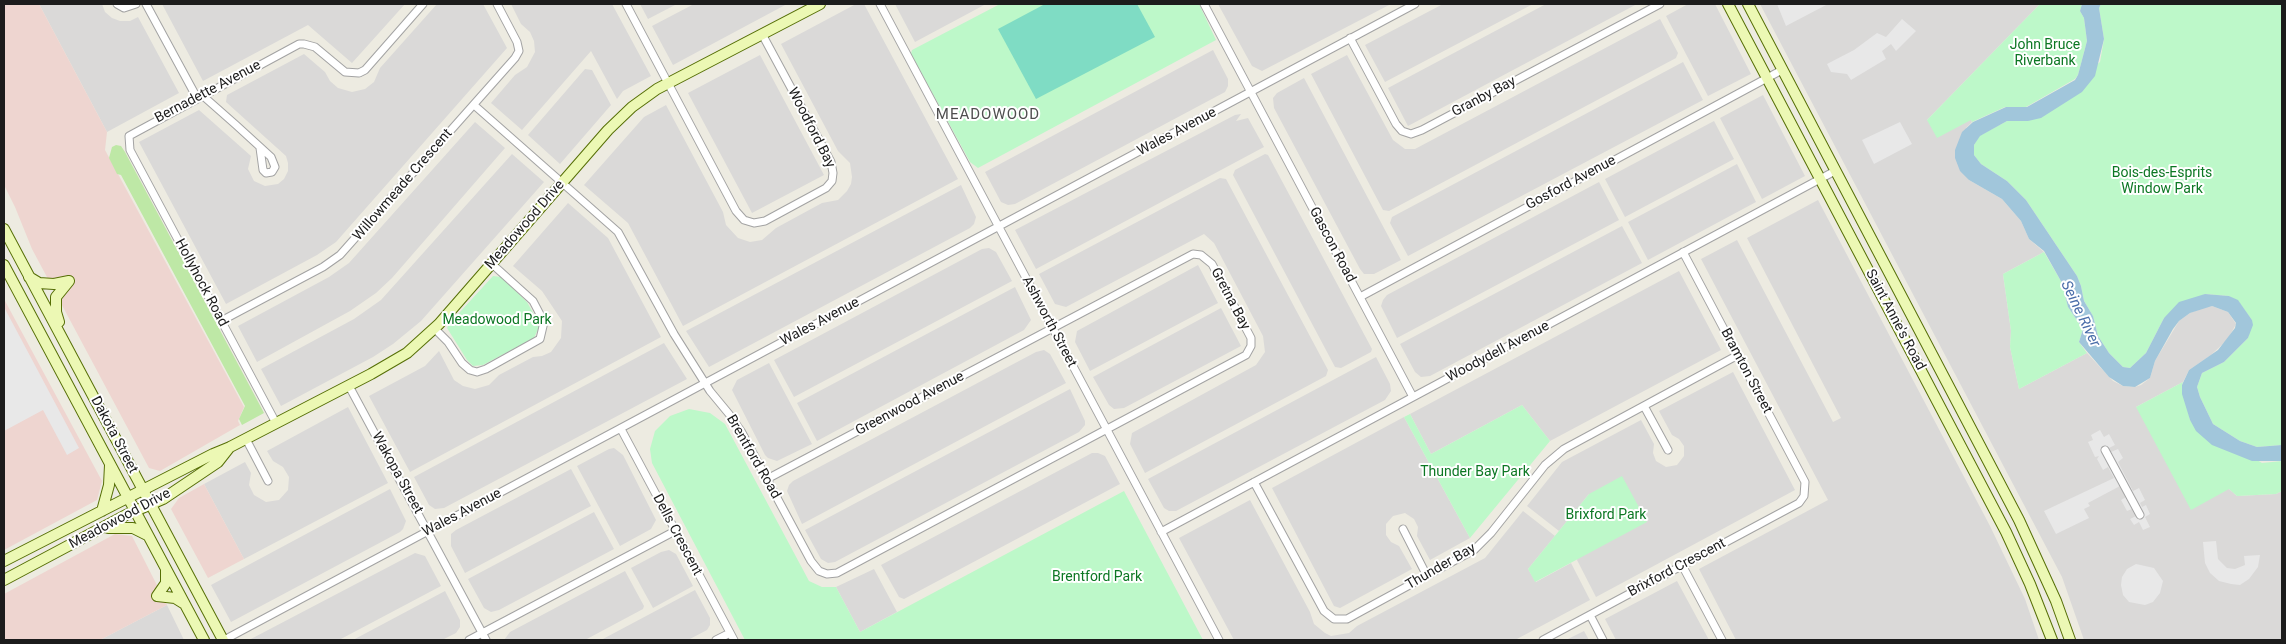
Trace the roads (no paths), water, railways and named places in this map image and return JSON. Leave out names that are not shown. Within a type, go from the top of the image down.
[{"type":"main road","name":"Meadowood Drive","points":[[4,561],[213,454],[230,448],[400,358],[435,328],[622,115],[641,100],[668,84],[820,4]]},
{"type":"main road","name":"Saint Anne's Road","points":[[1728,4],[2006,532],[2030,584],[2052,640]]},
{"type":"main road","name":"Saint Anne's Road","points":[[1748,4],[2019,520],[2056,601],[2070,640]]},
{"type":"main road","name":"Dakota Street","points":[[4,229],[224,640]]},
{"type":"main road","name":"Dakota Street","points":[[4,264],[204,640]]},
{"type":"main road","points":[[29,277],[39,283],[54,284],[68,281],[56,297],[56,312],[64,342]]},
{"type":"main road","name":"Meadowood Drive","points":[[4,580],[135,511],[163,499],[218,462],[230,448]]},
{"type":"main road","points":[[102,511],[109,485],[110,464]]},
{"type":"main road","points":[[101,529],[118,526],[133,528],[148,535]]},
{"type":"main road","points":[[166,569],[166,583],[158,596],[175,598],[184,604]]},
{"type":"street","points":[[117,4],[124,8],[136,4]]},
{"type":"street","points":[[146,4],[200,96],[260,148]]},
{"type":"street","name":"Bernadette Avenue","points":[[128,142],[132,133],[294,46],[311,45],[345,72],[359,73],[364,70],[423,4]]},
{"type":"street","name":"Willowmeade Crescent","points":[[221,320],[323,267],[340,255],[474,105],[519,51],[518,42],[497,4]]},
{"type":"street","points":[[626,4],[668,84]]},
{"type":"street","name":"Ashworth Street","points":[[880,4],[1219,640]]},
{"type":"street","name":"Gascon Road","points":[[1204,4],[1413,397]]},
{"type":"street","name":"Wales Avenue","points":[[224,640],[1415,4]]},
{"type":"street","name":"Granby Bay","points":[[1350,38],[1396,124],[1402,131],[1411,134],[1422,130],[1660,4]]},
{"type":"street","name":"Woodford Bay","points":[[668,84],[736,211],[749,222],[765,221],[826,188],[832,181],[834,173],[831,162],[762,34]]},
{"type":"street","name":"Gosford Avenue","points":[[1360,297],[1782,70]]},
{"type":"street","name":"Brentford Road","points":[[474,105],[618,232],[674,334],[705,384],[737,426],[811,561],[819,571],[832,575],[1106,430]]},
{"type":"street","name":"Hollyhock Road","points":[[128,142],[130,150],[276,423]]},
{"type":"street","name":"Woodydell Avenue","points":[[1161,532],[1835,171]]},
{"type":"street","name":"Bramton Street","points":[[1684,252],[1805,482],[1806,492]]},
{"type":"street","name":"Gretna Bay","points":[[1053,329],[1193,254],[1201,255],[1212,264],[1251,338],[1251,346],[1246,355],[1106,430]]},
{"type":"street","points":[[435,328],[448,342],[462,363],[470,370],[477,372],[486,369],[540,339],[544,322],[533,301],[492,264]]},
{"type":"street","name":"Greenwood Avenue","points":[[767,479],[1053,329]]},
{"type":"street","name":"Thunder Bay","points":[[1254,482],[1320,605],[1327,615],[1334,619],[1347,619],[1467,555],[1480,545],[1556,454],[1738,356]]},
{"type":"street","name":"Wakopa Street","points":[[349,386],[484,637]]},
{"type":"street","points":[[1644,406],[1668,450]]},
{"type":"street","name":"Dells Crescent","points":[[620,429],[734,640]]},
{"type":"street","points":[[246,439],[268,481]]},
{"type":"street","points":[[2105,450],[2140,515]]},
{"type":"street","name":"Brixford Crescent","points":[[1543,640],[1798,503],[1806,492]]},
{"type":"street","points":[[1403,529],[1427,576]]},
{"type":"street","points":[[469,640],[484,637],[675,531]]},
{"type":"street","points":[[1682,566],[1722,640]]},
{"type":"street","points":[[1590,615],[1603,640]]},
{"type":"street","points":[[716,640],[730,633]]},
{"type":"water","name":"Seine River","points":[[2082,4],[2101,4],[2099,8],[2104,39],[2095,76],[2082,92],[2041,118],[2028,121],[2007,121],[1980,136],[1974,145],[1974,155],[1981,164],[2007,181],[2026,200],[2077,276],[2084,301],[2093,316],[2098,336],[2109,353],[2123,367],[2130,368],[2146,353],[2164,318],[2179,302],[2205,294],[2229,296],[2238,300],[2252,320],[2253,325],[2248,338],[2224,362],[2202,373],[2197,387],[2213,424],[2240,441],[2257,447],[2282,445],[2282,461],[2252,461],[2212,445],[2196,431],[2190,420],[2182,394],[2182,385],[2189,370],[2218,350],[2235,328],[2236,323],[2228,312],[2212,306],[2190,313],[2179,321],[2173,329],[2155,361],[2150,378],[2135,387],[2123,386],[2109,377],[2079,342],[2083,329],[2068,307],[2062,283],[2044,251],[2029,239],[2021,221],[2002,199],[1969,180],[1960,171],[1955,158],[1955,150],[1962,132],[1973,122],[2006,107],[2027,107],[2075,80],[2087,41],[2084,18],[2080,11]]},
{"type":"district","name":"MEADOWOOD","points":[[988,115]]},
{"type":"park label","name":"John Bruce Riverbank","points":[[2045,54]]},
{"type":"park label","name":"Bois-des-Esprits Window Park","points":[[2162,182]]},
{"type":"park label","name":"Meadowood Park","points":[[497,320]]},
{"type":"park label","name":"Thunder Bay Park","points":[[1475,472]]},
{"type":"park label","name":"Brixford Park","points":[[1606,515]]},
{"type":"park label","name":"Brentford Park","points":[[1097,577]]}]
